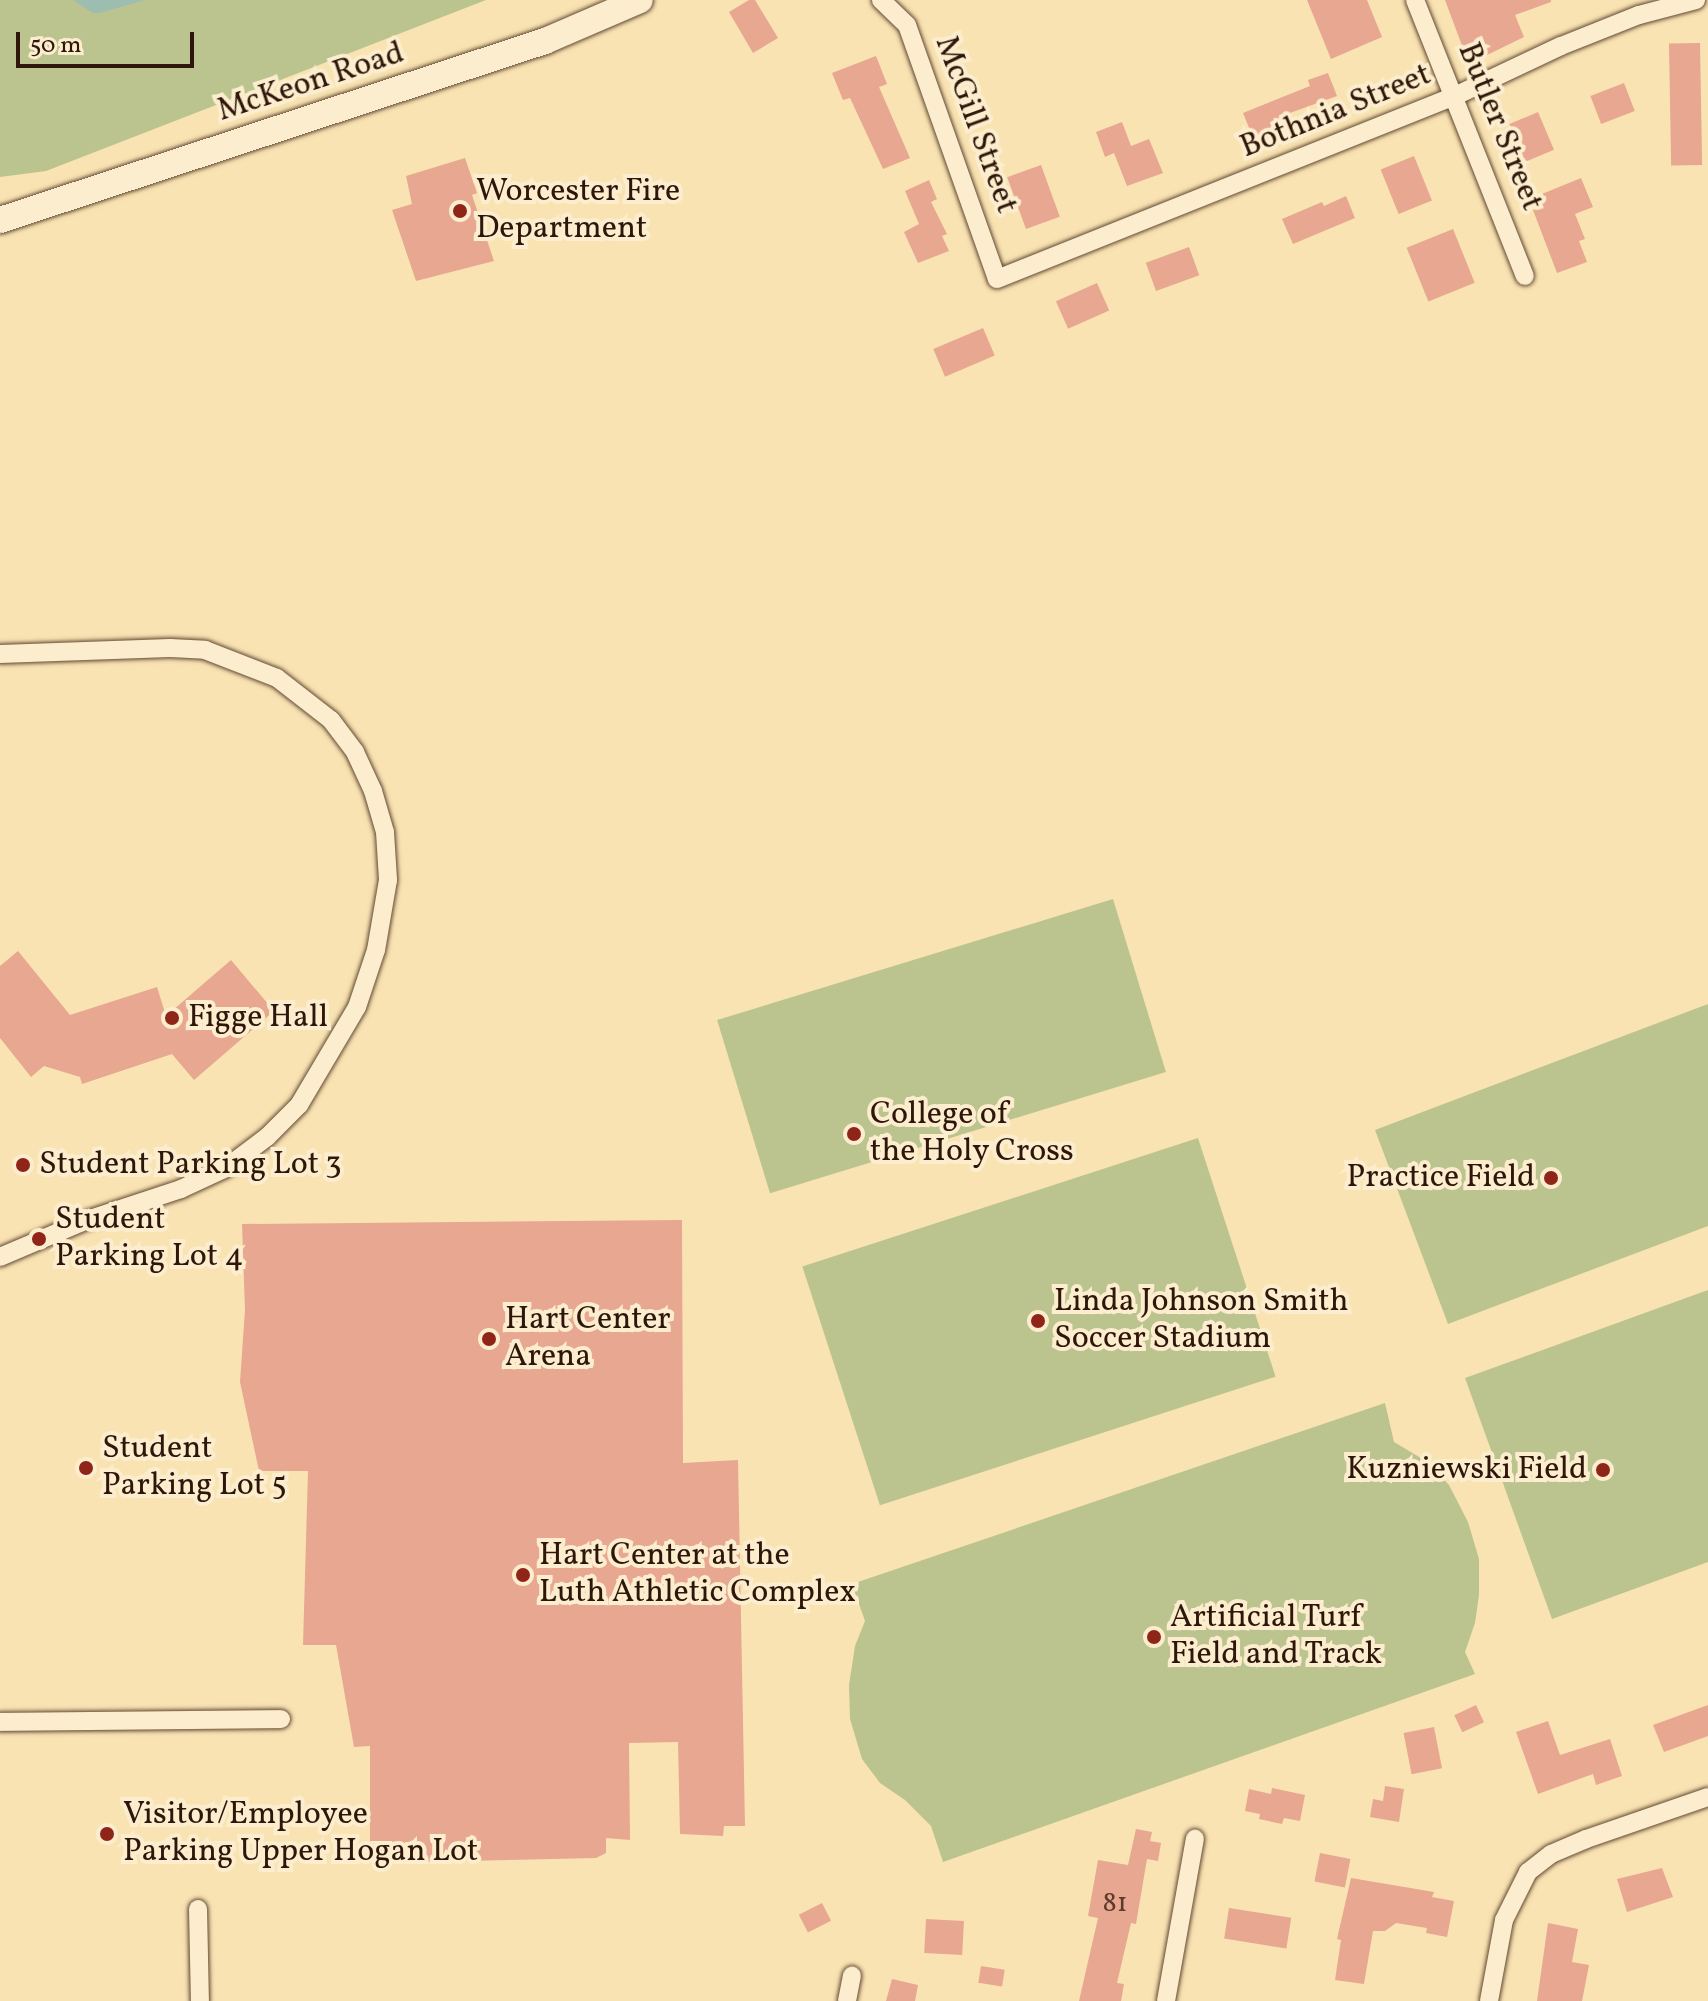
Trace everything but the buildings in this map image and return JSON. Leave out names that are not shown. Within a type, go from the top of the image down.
[{"type":"main road","name":"McKeon Road","points":[[0,220],[545,41],[640,0]]},
{"type":"street","name":"McGill Street","points":[[881,0],[907,25],[997,279]]},
{"type":"street","name":"Butler Street","points":[[1415,0],[1525,276]]},
{"type":"street","name":"Bothnia Street","points":[[997,279],[1455,96],[1639,15],[1696,0]]},
{"type":"street","points":[[0,654],[170,648],[205,650],[277,678],[331,720],[355,752],[373,791],[385,832],[388,880],[376,950],[357,1007],[299,1105],[267,1137],[226,1168],[181,1189],[87,1220],[0,1257]]},
{"type":"street","points":[[0,1722],[281,1719]]},
{"type":"street","points":[[1489,2001],[1504,1920],[1513,1895],[1528,1872],[1551,1854],[1586,1839],[1708,1797]]},
{"type":"street","points":[[1166,2001],[1195,1839]]},
{"type":"street","points":[[198,1909],[200,2001]]},
{"type":"street","points":[[847,2001],[852,1975]]},
{"type":"green space","points":[[0,0],[486,0],[46,171],[0,177]]},
{"type":"green space","points":[[1113,899],[1166,1072],[770,1193],[717,1020]]},
{"type":"green space","name":"Practice Field","points":[[1708,1004],[1708,1226],[1448,1324],[1375,1130]]},
{"type":"green space","name":"Linda Johnson Smith Soccer Stadium","points":[[1198,1138],[1276,1377],[880,1505],[802,1267]]},
{"type":"green space","name":"Kuzniewski Field","points":[[1708,1290],[1708,1562],[1552,1619],[1465,1378]]},
{"type":"green space","points":[[1385,1403],[1394,1442],[1426,1461],[1449,1485],[1468,1522],[1479,1559],[1475,1623],[1465,1652],[1475,1674],[943,1862],[931,1826],[905,1800],[880,1783],[862,1759],[850,1719],[849,1685],[855,1646],[865,1621],[852,1584]]},
{"type":"shaded area","points":[[73,0],[145,0],[93,13]]},
{"type":"place","name":"Worcester Fire Department","points":[[460,211]]},
{"type":"place","name":"Figge Hall","points":[[172,1018]]},
{"type":"place","name":"College of the Holy Cross","points":[[854,1134]]},
{"type":"place","name":"Student Parking Lot 3","points":[[23,1165]]},
{"type":"place","name":"Practice Field","points":[[1551,1178]]},
{"type":"place","name":"Student Parking Lot 4","points":[[39,1239]]},
{"type":"place","name":"Linda Johnson Smith Soccer Stadium","points":[[1038,1321]]},
{"type":"place","name":"Hart Center Arena","points":[[489,1339]]},
{"type":"place","name":"Student Parking Lot 5","points":[[86,1468]]},
{"type":"place","name":"Kuzniewski Field","points":[[1603,1470]]},
{"type":"place","name":"Hart Center at the Luth Athletic Complex","points":[[523,1575]]},
{"type":"place","name":"Artificial Turf Field and Track","points":[[1154,1637]]},
{"type":"place","name":"Visitor/Employee Parking Upper Hogan Lot","points":[[107,1834]]}]
